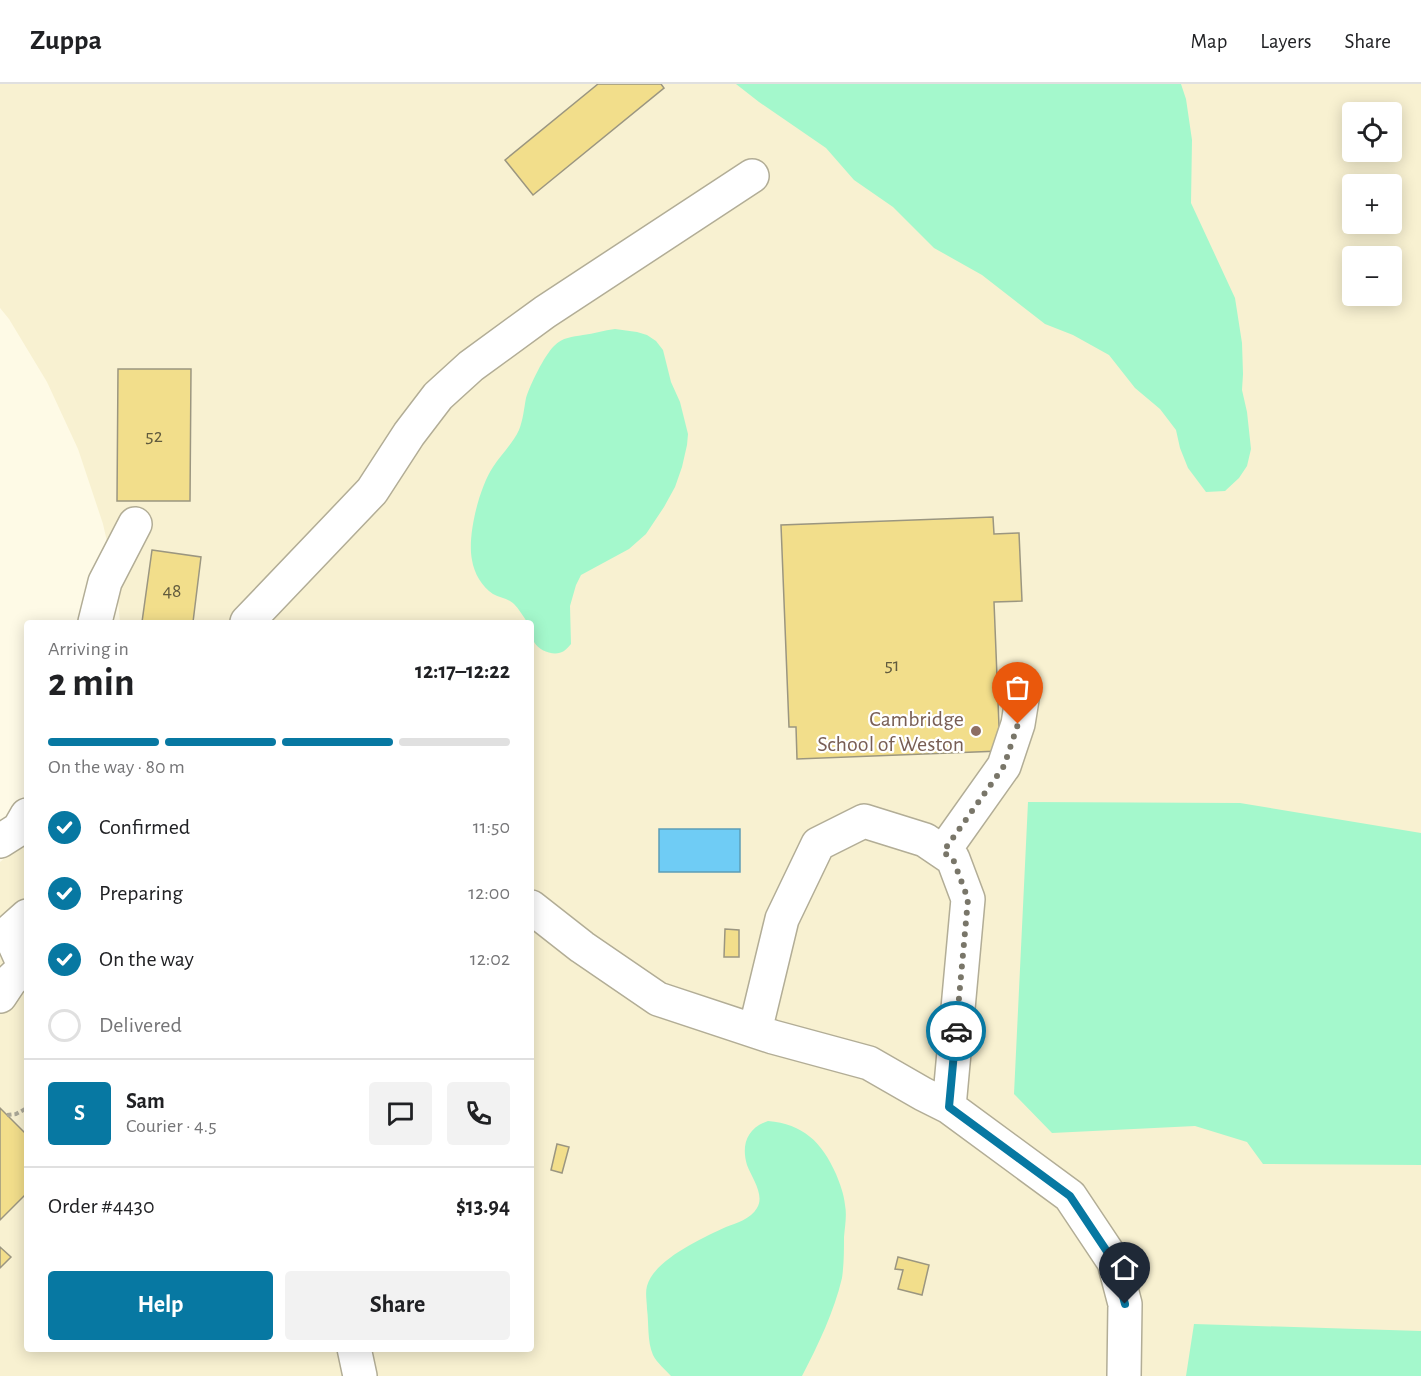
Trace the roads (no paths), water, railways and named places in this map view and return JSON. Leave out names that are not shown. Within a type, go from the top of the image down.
[{"type":"lane","points":[[249,620],[372,491],[409,434],[438,396],[471,366],[545,312],[752,176]]},
{"type":"lane","points":[[95,620],[105,582],[135,524]]},
{"type":"lane","points":[[943,852],[1004,766],[1018,724],[1023,693]]},
{"type":"lane","points":[[755,1032],[782,919],[818,844],[864,821],[925,840],[953,859],[968,899],[949,1107]]},
{"type":"lane","points":[[534,909],[582,947],[658,999],[755,1032],[869,1063],[949,1107],[1070,1196],[1114,1262],[1125,1304],[1124,1376]]},
{"type":"lane","points":[[12,924],[24,963]]},
{"type":"lane","points":[[0,996],[10,981],[24,971]]},
{"type":"lane","points":[[355,1352],[360,1376]]},
{"type":"water","points":[[659,829],[740,829],[740,872],[659,872]]},
{"type":"place","name":"Cambridge School of Weston","points":[[976,731]]}]
